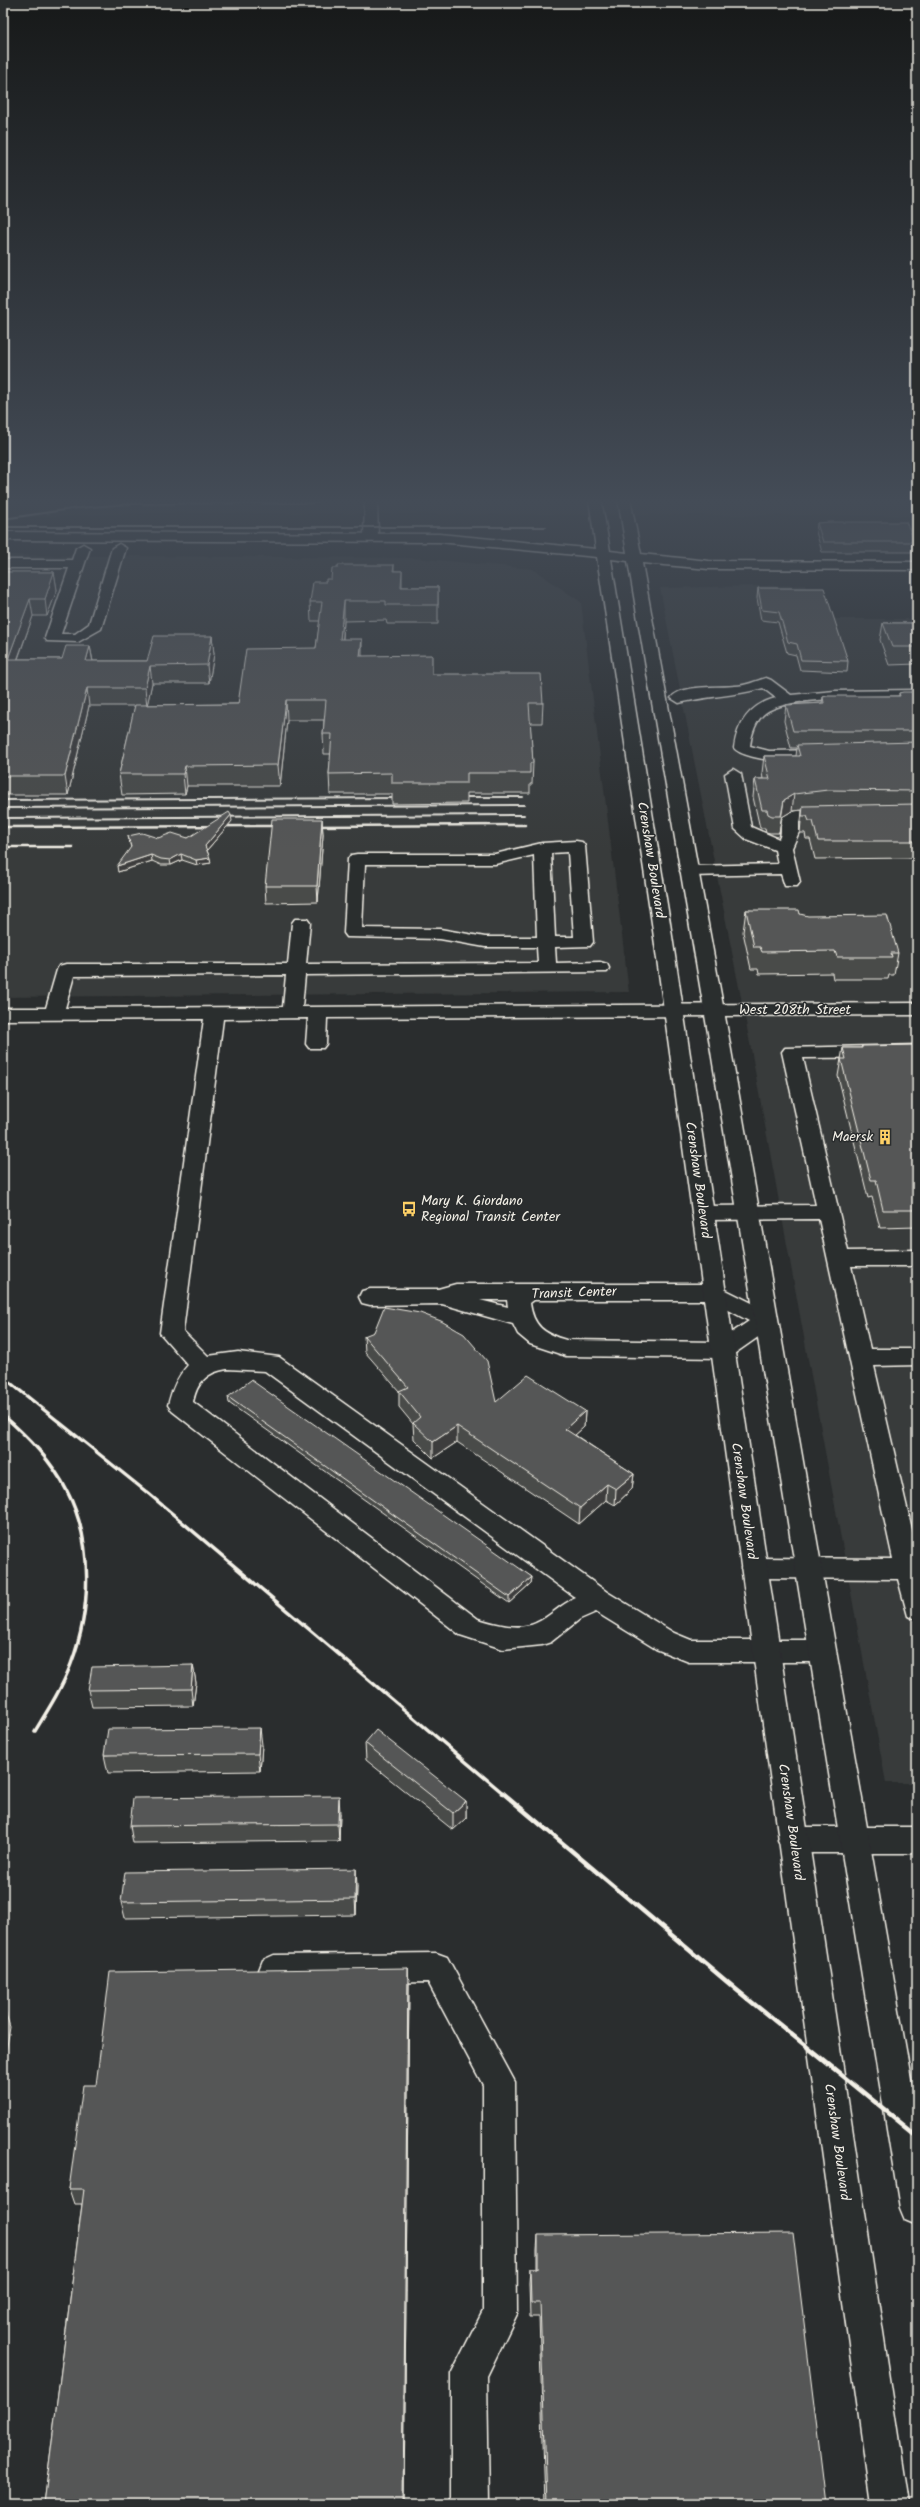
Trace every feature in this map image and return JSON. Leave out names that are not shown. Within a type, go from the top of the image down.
[{"type":"main road","points":[[60,616],[52,638],[78,638],[96,626],[99,616]]},
{"type":"main road","name":"Crenshaw Boulevard","points":[[613,616],[703,1213],[890,2504]]},
{"type":"main road","points":[[644,616],[714,1010],[853,1840],[917,2208]]},
{"type":"main road","points":[[658,699],[679,698],[695,703],[729,698],[736,691],[766,683],[786,699]]},
{"type":"main road","points":[[839,755],[760,756],[747,753],[742,748],[743,736],[760,710],[786,699],[917,695]]},
{"type":"main road","points":[[733,774],[743,829],[749,835],[776,843],[783,848]]},
{"type":"main road","points":[[689,871],[789,875],[783,848],[791,832],[790,819],[802,815],[848,815]]},
{"type":"main road","points":[[576,846],[584,942],[546,942],[485,942],[440,934],[353,933],[357,859],[495,859],[542,848],[576,846]]},
{"type":"main road","points":[[542,848],[547,968]]},
{"type":"main road","points":[[292,1012],[301,922]]},
{"type":"main road","points":[[54,1014],[66,970],[600,968]]},
{"type":"main road","name":"West 208th Street","points":[[3,1014],[917,1009]]},
{"type":"main road","points":[[316,1044],[318,1012]]},
{"type":"main road","points":[[202,1366],[171,1333],[214,1013]]},
{"type":"main road","points":[[917,1051],[792,1052],[917,1608]]},
{"type":"main road","points":[[703,1213],[828,1212]]},
{"type":"main road","points":[[838,1259],[917,1258]]},
{"type":"main road","points":[[438,1297],[456,1292],[529,1292]]},
{"type":"main road","name":"Transit Center","points":[[723,1350],[566,1348],[547,1344],[529,1334],[519,1318],[518,1300],[529,1292],[714,1292],[766,1320]]},
{"type":"main road","points":[[370,1297],[438,1297],[519,1318]]},
{"type":"main road","points":[[723,1350],[766,1320]]},
{"type":"main road","points":[[861,1358],[917,1357]]},
{"type":"main road","points":[[598,1600],[571,1611],[542,1634],[503,1638],[469,1627],[180,1405],[188,1380],[202,1366],[238,1359],[271,1363],[598,1600],[664,1641],[689,1651],[822,1651]]},
{"type":"main road","points":[[754,1568],[908,1569]]},
{"type":"main road","points":[[794,1840],[917,1840]]},
{"type":"main road","points":[[247,1970],[436,1967],[499,2082],[500,2314],[469,2374],[470,2504]]},
{"type":"shaded area","points":[[3,616],[583,616],[629,992],[3,997]]},
{"type":"shaded area","points":[[666,616],[815,616],[816,619],[917,619],[917,1783],[886,1783],[748,1033]]},
{"type":"building","points":[[3,616],[24,616],[8,659],[62,659],[66,646],[90,646],[86,661],[147,661],[154,636],[212,636],[207,665],[150,666],[145,688],[87,688],[65,776],[3,776]]},
{"type":"building","points":[[320,616],[342,616],[340,639],[362,639],[360,656],[432,655],[432,674],[541,674],[543,703],[529,703],[533,763],[530,763],[530,773],[467,773],[467,783],[392,783],[392,773],[329,774],[332,734],[323,734],[326,700],[286,700],[278,765],[185,766],[183,774],[119,774],[135,705],[238,704],[246,649],[316,648]]},
{"type":"building","points":[[780,616],[833,616],[848,661],[801,660],[797,644],[788,642]]},
{"type":"building","points":[[883,623],[917,623],[917,647],[892,647]]},
{"type":"building","points":[[917,692],[917,731],[793,731],[786,705],[824,703],[823,697],[827,696],[900,696],[899,693]]},
{"type":"building","points":[[917,742],[917,791],[828,790],[794,794],[784,800],[781,816],[772,816],[768,814],[767,810],[762,810],[755,779],[770,779],[764,756],[800,756],[797,745]]},
{"type":"building","points":[[917,804],[917,841],[818,841],[813,821],[809,821],[807,816],[802,816],[803,806]]},
{"type":"building","points":[[229,812],[231,815],[205,846],[210,858],[196,860],[181,854],[170,860],[161,859],[151,855],[117,866],[131,847],[128,836],[142,833],[158,838],[172,833],[188,838]]},
{"type":"building","points":[[272,819],[322,819],[317,886],[265,886]]},
{"type":"building","points":[[746,910],[799,910],[800,914],[808,916],[887,915],[898,953],[891,953],[892,957],[837,957],[835,951],[762,952],[760,947],[754,947]]},
{"type":"building","name":"Maersk","points":[[917,1045],[917,1210],[883,1210],[876,1180],[871,1180],[841,1059],[846,1059],[843,1048],[862,1048],[862,1046]]},
{"type":"building","points":[[384,1307],[420,1313],[441,1321],[464,1334],[487,1361],[496,1402],[528,1375],[585,1411],[565,1429],[634,1474],[616,1489],[607,1484],[580,1508],[457,1426],[433,1442],[413,1423],[420,1417],[399,1391],[408,1387],[364,1336],[374,1332]]},
{"type":"building","points":[[251,1380],[532,1577],[509,1597],[228,1397]]},
{"type":"building","points":[[193,1665],[191,1689],[88,1690],[92,1667]]},
{"type":"building","points":[[260,1728],[258,1754],[104,1755],[108,1729]]},
{"type":"building","points":[[376,1730],[466,1801],[453,1813],[365,1743]]},
{"type":"building","points":[[339,1796],[338,1824],[130,1826],[133,1798]]},
{"type":"building","points":[[356,1869],[355,1899],[121,1902],[125,1872]]},
{"type":"building","points":[[408,1968],[403,2504],[44,2504],[84,2189],[69,2189],[83,2085],[96,2085],[110,1972]]},
{"type":"building","points":[[3,2011],[5,2011],[3,2023]]},
{"type":"building","points":[[793,2233],[826,2504],[547,2504],[540,2303],[531,2303],[530,2268],[538,2268],[538,2235]]},
{"type":"railway","points":[[457,797],[523,797]]},
{"type":"railway","points":[[3,800],[403,798]]},
{"type":"railway","points":[[3,808],[524,805]]},
{"type":"railway","points":[[3,818],[524,815]]},
{"type":"railway","points":[[311,826],[525,825]]},
{"type":"railway","points":[[3,827],[283,826]]},
{"type":"railway","points":[[3,847],[73,847]]},
{"type":"railway","points":[[3,1377],[149,1494],[504,1794]]},
{"type":"railway","points":[[3,1415],[39,1450],[61,1480],[76,1511],[82,1533],[85,1555],[87,1577],[86,1600],[78,1643],[63,1682],[35,1731]]},
{"type":"railway","points":[[503,1793],[738,1991],[917,2136]]},
{"type":"place","name":"Maersk","points":[[885,1137]]},
{"type":"place","name":"Mary K. Giordano Regional Transit Center","points":[[409,1209]]}]
